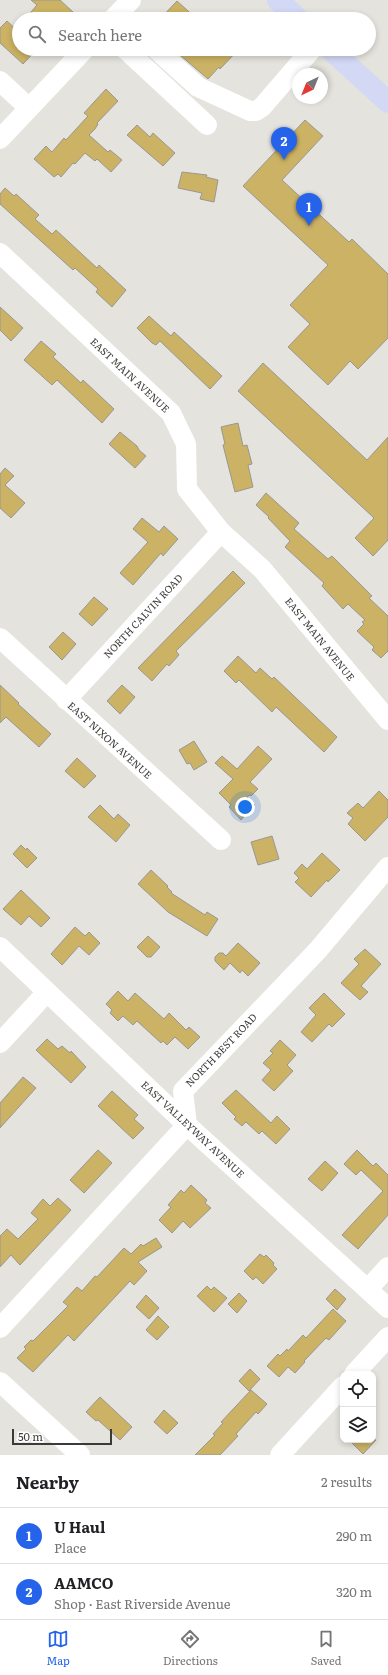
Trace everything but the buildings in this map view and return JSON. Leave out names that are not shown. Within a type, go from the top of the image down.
[{"type":"main road","points":[[278,0],[291,12]]},
{"type":"main road","points":[[338,56],[388,102]]},
{"type":"street","points":[[0,139],[78,56]]},
{"type":"street","points":[[133,56],[207,125]]},
{"type":"street","points":[[164,56],[198,87],[250,111],[256,111],[262,107],[306,56]]},
{"type":"street","points":[[0,81],[29,108]]},
{"type":"street","name":"EAST MAIN AVENUE","points":[[0,253],[171,413],[186,444],[187,489],[220,532],[262,569],[388,720]]},
{"type":"street","name":"NORTH CALVIN ROAD","points":[[66,700],[220,532]]},
{"type":"street","name":"EAST NIXON AVENUE","points":[[0,638],[66,700],[221,840]]},
{"type":"street","name":"NORTH BEST ROAD","points":[[188,1125],[183,1090],[318,950],[388,867]]},
{"type":"street","name":"EAST VALLEYWAY AVENUE","points":[[0,947],[188,1125],[388,1308]]},
{"type":"street","points":[[0,1043],[47,992]]},
{"type":"street","points":[[0,1328],[188,1125]]},
{"type":"street","points":[[368,1289],[388,1267]]},
{"type":"street","points":[[357,1371],[388,1337]]},
{"type":"street","points":[[0,1382],[80,1455]]},
{"type":"street","points":[[280,1455],[340,1389]]},
{"type":"place","name":"AAMCO","points":[[284,160]]},
{"type":"place","name":"U Haul","points":[[309,226]]}]
